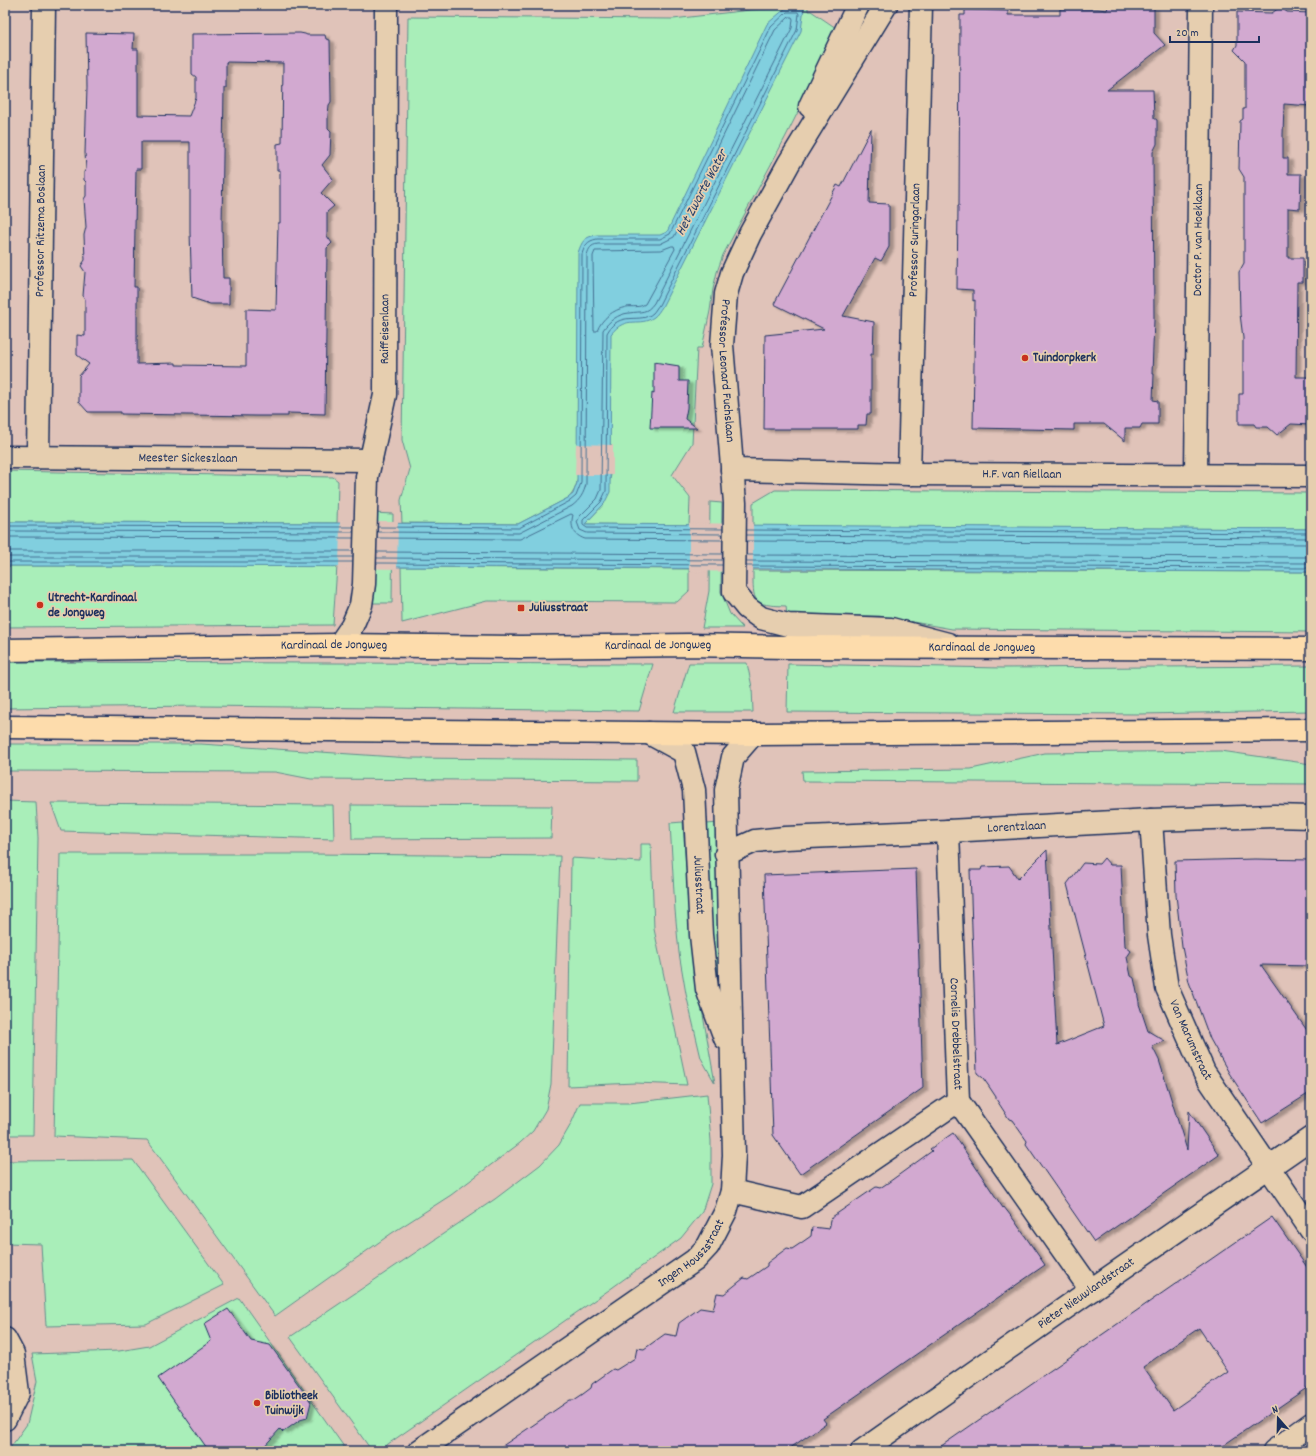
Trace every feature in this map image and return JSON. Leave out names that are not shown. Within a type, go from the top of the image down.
[{"type":"main road","name":"Kardinaal de Jongweg","points":[[5,650],[339,645],[522,647],[688,645],[1311,650]]},
{"type":"main road","points":[[5,727],[753,734],[1311,730]]},
{"type":"street","name":"Professor Ritzema Boslaan","points":[[38,457],[44,5]]},
{"type":"street","name":"Raiffeisenlaan","points":[[339,645],[352,626],[361,605],[364,584],[367,477],[386,395],[386,5]]},
{"type":"street","name":"Professor Leonard Fuchslaan","points":[[789,163],[810,107],[858,5]]},
{"type":"street","name":"Professor Leonard Fuchslaan","points":[[886,5],[789,163],[750,234],[732,273],[726,294],[722,345],[735,503],[734,592],[746,608],[761,618],[788,625],[891,629],[963,648]]},
{"type":"street","name":"Professor Suringarlaan","points":[[909,474],[921,5]]},
{"type":"street","name":"Doctor P. van Hoeklaan","points":[[1196,474],[1201,5]]},
{"type":"street","name":"Meester Sickeszlaan","points":[[5,456],[371,460]]},
{"type":"street","name":"H.F. van Riellaan","points":[[732,470],[909,474],[1196,474],[1311,476]]},
{"type":"street","name":"Juliusstraat","points":[[649,733],[684,752],[694,790],[701,936],[707,989],[731,1054]]},
{"type":"street","name":"Juliusstraat","points":[[732,1191],[734,1120],[731,1054],[729,899],[726,854],[726,790],[733,757],[753,734]]},
{"type":"street","name":"Lorentzlaan","points":[[726,854],[755,841],[785,838],[1151,820],[1274,816],[1311,817]]},
{"type":"street","name":"Van Marumstraat","points":[[1151,820],[1159,935],[1167,988],[1204,1072],[1311,1230]]},
{"type":"street","name":"Cornelis Drebbelstraat","points":[[948,831],[958,1102],[1091,1290]]},
{"type":"street","points":[[732,1191],[802,1207],[958,1102]]},
{"type":"street","name":"Pieter Nieuwlandstraat","points":[[862,1451],[1311,1138]]},
{"type":"street","name":"Ingen Houszstraat","points":[[419,1451],[695,1260],[708,1246],[716,1232],[726,1211],[732,1191]]},
{"type":"street","points":[[5,1339],[13,1354],[18,1393],[5,1419]]},
{"type":"street","points":[[1274,1451],[1311,1424]]},
{"type":"green space","points":[[808,7],[808,11],[811,11],[839,30],[786,136],[723,255],[717,272],[702,348],[697,348],[692,443],[672,475],[690,498],[689,525],[585,524],[604,504],[611,475],[611,444],[578,442],[579,464],[577,480],[572,493],[568,498],[518,524],[402,523],[401,500],[410,469],[402,440],[408,17],[673,19],[750,10]]},
{"type":"green space","points":[[5,471],[333,477],[338,481],[337,523],[5,522]]},
{"type":"green space","points":[[775,490],[1311,493],[1311,529],[753,526],[753,503]]},
{"type":"green space","points":[[710,502],[722,503],[721,592],[730,614],[743,628],[702,628],[709,591]]},
{"type":"green space","points":[[373,513],[393,514],[392,603],[371,603]]},
{"type":"green space","points":[[5,566],[337,566],[333,625],[5,627]]},
{"type":"green space","points":[[401,567],[689,569],[689,591],[677,602],[487,601],[402,623]]},
{"type":"green space","points":[[753,570],[1311,572],[1311,632],[952,629],[879,616],[787,616],[786,606],[766,605],[757,600],[754,596]]},
{"type":"green space","points":[[5,662],[653,664],[639,711],[202,706],[5,708]]},
{"type":"green space","points":[[689,663],[747,663],[752,687],[753,712],[674,712]]},
{"type":"green space","points":[[788,664],[1002,668],[1311,666],[1311,711],[1140,714],[787,712]]},
{"type":"green space","points":[[5,744],[201,744],[410,758],[637,760],[637,781],[311,779],[275,772],[5,771]]},
{"type":"green space","points":[[1221,751],[1311,764],[1311,784],[803,781],[802,771],[971,769],[1045,753]]},
{"type":"green space","points":[[5,801],[36,802],[38,838],[33,1135],[5,1135]]},
{"type":"green space","points":[[51,803],[333,805],[334,839],[61,831]]},
{"type":"green space","points":[[351,805],[552,806],[551,838],[352,839]]},
{"type":"green space","points":[[683,822],[692,953],[715,1083],[701,1058],[686,994],[679,953],[670,823]]},
{"type":"green space","points":[[718,823],[722,1009],[711,960],[707,824]]},
{"type":"green space","points":[[641,844],[651,844],[654,929],[687,1085],[635,1083],[568,1086],[571,858],[641,862]]},
{"type":"green space","points":[[60,854],[560,856],[551,1084],[546,1109],[533,1131],[520,1143],[451,1195],[392,1233],[275,1316],[147,1140],[54,1136]]},
{"type":"green space","points":[[707,1094],[711,1141],[711,1184],[702,1212],[681,1238],[378,1451],[372,1451],[290,1337],[495,1199],[540,1165],[559,1145],[571,1124],[580,1103],[629,1103]]},
{"type":"green space","points":[[133,1160],[224,1285],[146,1324],[46,1326],[41,1244],[5,1243],[5,1161]]},
{"type":"green space","points":[[239,1298],[347,1451],[8,1451],[27,1424],[37,1381],[32,1354],[119,1351],[149,1346]]},
{"type":"water","name":"Het Zwarte Water","points":[[804,7],[801,31],[662,307],[655,316],[649,320],[622,324],[611,334],[610,492],[604,504],[585,524],[1311,529],[1311,572],[495,567],[5,566],[5,522],[518,524],[568,498],[573,494],[577,483],[578,253],[581,245],[586,238],[597,235],[660,235],[667,232],[767,24],[786,8]]},
{"type":"pier","points":[[576,444],[613,445],[613,475],[575,475]]},
{"type":"pier","points":[[340,521],[398,521],[397,569],[339,568]]},
{"type":"pier","points":[[689,523],[753,524],[753,572],[689,571]]},
{"type":"building","points":[[1108,7],[1154,8],[1154,33],[1165,45],[1107,90],[1153,90],[1154,118],[1157,120],[1157,144],[1153,152],[1154,320],[1152,374],[1154,374],[1153,400],[1158,401],[1158,424],[1142,424],[1140,428],[1125,428],[1125,441],[1104,424],[1074,424],[1074,430],[973,428],[975,300],[973,301],[973,290],[957,289],[960,15],[965,15],[965,10],[1008,11],[1008,15],[1060,15],[1060,9],[1107,10]]},
{"type":"building","points":[[1280,7],[1287,12],[1311,13],[1311,106],[1284,104],[1283,158],[1288,158],[1288,174],[1301,174],[1300,209],[1288,208],[1288,258],[1303,258],[1303,282],[1297,282],[1296,377],[1311,377],[1311,425],[1291,424],[1277,435],[1268,427],[1256,427],[1254,424],[1239,424],[1239,394],[1243,394],[1243,338],[1240,314],[1239,272],[1244,263],[1244,177],[1239,169],[1240,121],[1243,119],[1243,109],[1245,109],[1245,61],[1234,50],[1237,45],[1237,12],[1272,13]]},
{"type":"building","points":[[86,33],[134,34],[133,49],[138,49],[138,115],[189,116],[196,98],[196,77],[192,74],[192,34],[300,33],[307,35],[325,35],[326,39],[330,40],[331,102],[329,105],[328,128],[331,131],[330,155],[322,165],[333,179],[321,193],[334,206],[327,212],[327,236],[332,243],[327,248],[325,414],[288,413],[288,416],[256,416],[121,414],[121,412],[88,412],[79,402],[79,376],[89,364],[77,355],[77,335],[85,336],[85,299],[83,296],[85,272],[81,266],[85,260],[84,235],[86,227],[84,199],[86,196],[86,182],[84,180],[84,172],[86,169]],"holes":[[[226,62],[283,63],[282,143],[277,144],[277,170],[280,170],[280,223],[278,223],[276,310],[246,309],[246,366],[176,365],[176,363],[137,364],[137,287],[134,287],[136,169],[141,169],[141,142],[190,142],[192,298],[210,304],[229,304],[229,278],[223,278],[222,225],[224,88],[226,88]]]},
{"type":"building","points":[[871,129],[869,203],[889,204],[889,247],[881,261],[875,258],[843,316],[874,322],[873,354],[871,354],[871,414],[867,414],[866,425],[858,425],[858,429],[764,429],[765,335],[824,329],[774,304],[837,185],[841,187]]},
{"type":"building","points":[[654,362],[679,366],[679,381],[688,381],[685,419],[697,428],[650,428],[652,393],[654,394]]},
{"type":"building","points":[[1047,850],[1057,1045],[1104,1026],[1067,884],[1083,863],[1099,864],[1104,858],[1110,865],[1121,865],[1125,946],[1131,951],[1127,957],[1131,976],[1134,978],[1139,1004],[1148,1031],[1165,1041],[1152,1046],[1159,1060],[1187,1150],[1189,1111],[1219,1155],[1094,1242],[1026,1144],[1027,1141],[1012,1120],[1009,1119],[983,1078],[977,1073],[970,870],[981,870],[982,867],[1009,866],[1018,879]]},
{"type":"building","points":[[1255,859],[1311,860],[1311,966],[1261,965],[1311,1036],[1311,1092],[1262,1123],[1229,1073],[1210,1039],[1189,982],[1182,947],[1176,895],[1175,861]]},
{"type":"building","points":[[916,869],[923,1088],[800,1174],[773,1135],[764,875]]},
{"type":"building","points":[[953,1133],[1003,1208],[1004,1207],[1014,1220],[1045,1265],[823,1419],[826,1423],[786,1451],[495,1451],[570,1400],[574,1400],[583,1394],[591,1388],[592,1384],[613,1369],[616,1370],[635,1358],[637,1348],[644,1349],[665,1334],[676,1336],[679,1323],[700,1308],[713,1310],[717,1293],[724,1294],[744,1278],[748,1279],[767,1266],[767,1263],[787,1248],[792,1249],[801,1243],[811,1236],[812,1227],[829,1229],[832,1217],[876,1187],[880,1188],[889,1182],[932,1151],[930,1149]]},
{"type":"building","points":[[1272,1217],[1311,1273],[1311,1385],[1215,1451],[934,1451]],"holes":[[[1199,1328],[1228,1372],[1173,1410],[1143,1367]]]},
{"type":"building","points":[[228,1309],[251,1341],[270,1345],[311,1402],[307,1418],[300,1420],[283,1432],[280,1429],[260,1451],[209,1451],[158,1378],[211,1341],[204,1324]]},
{"type":"place","name":"Tuindorpkerk","points":[[1025,358]]},
{"type":"place","name":"Utrecht-Kardinaal de Jongweg","points":[[40,605]]},
{"type":"place","name":"Juliusstraat","points":[[521,608]]},
{"type":"place","name":"Bibliotheek Tuinwijk","points":[[257,1403]]}]
